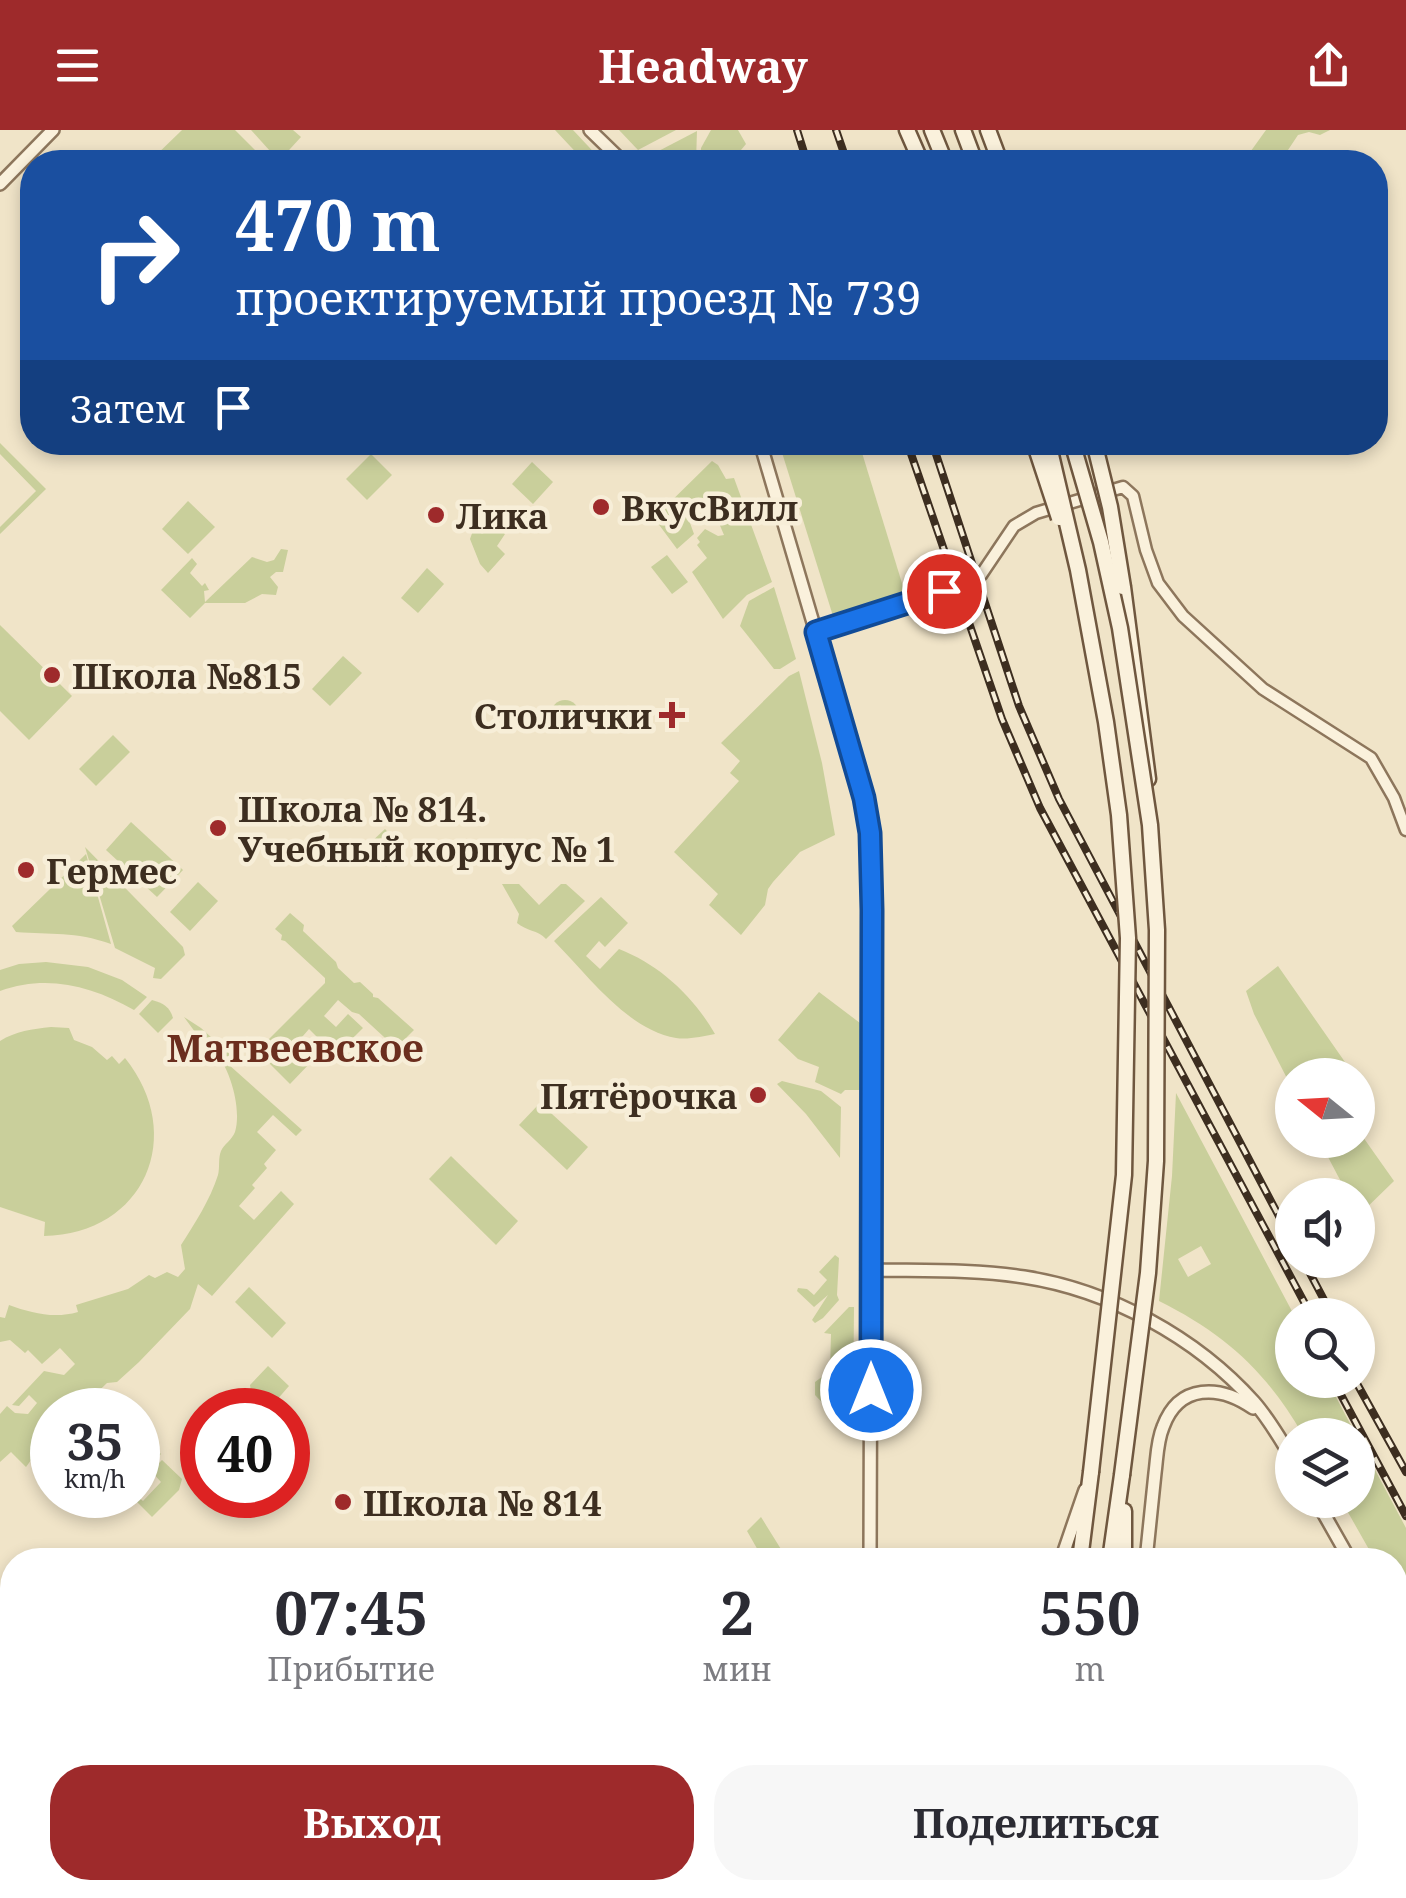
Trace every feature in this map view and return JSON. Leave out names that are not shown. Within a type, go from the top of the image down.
[{"type":"main road","points":[[1038,455],[1078,570]]},
{"type":"main road","points":[[1051,455],[1078,570],[1106,722],[1119,815],[1128,938],[1124,1175],[1082,1548]]},
{"type":"main road","points":[[1076,455],[1120,628],[1150,825]]},
{"type":"main road","points":[[1097,455],[1110,507],[1147,761],[1158,930],[1156,1161],[1148,1273],[1112,1548]]},
{"type":"main road","points":[[1122,1475],[1124,1548]]},
{"type":"street","points":[[33,150],[53,130]]},
{"type":"street","points":[[590,130],[611,150]]},
{"type":"street","points":[[0,184],[20,164]]},
{"type":"street","points":[[764,455],[864,798],[870,833],[870,1548]]},
{"type":"street","points":[[980,575],[1014,526],[1036,512],[1123,488],[1133,496],[1158,583],[1183,616],[1263,688],[1371,758],[1394,798],[1406,830]]},
{"type":"street","points":[[816,632],[944,591]]},
{"type":"street","points":[[871,1270],[1006,1274],[1049,1282],[1124,1308],[1212,1360],[1256,1404],[1275,1431]]},
{"type":"street","points":[[1147,1548],[1159,1436],[1180,1401],[1206,1391],[1222,1392],[1254,1408],[1271,1425]]},
{"type":"street","points":[[1065,1548],[1091,1472]]},
{"type":"street","points":[[1326,1518],[1343,1548]]},
{"type":"green space","points":[[182,130],[235,130],[255,150],[161,150]]},
{"type":"green space","points":[[251,130],[293,130],[301,137],[289,150],[269,150]]},
{"type":"green space","points":[[555,130],[573,130],[592,150],[574,150]]},
{"type":"green space","points":[[619,130],[676,130],[638,150]]},
{"type":"green space","points":[[711,130],[738,130],[746,144],[741,150],[701,148]]},
{"type":"green space","points":[[1266,130],[1330,130],[1320,135],[1298,135],[1288,150],[1252,150]]},
{"type":"green space","points":[[697,131],[696,150],[661,150]]},
{"type":"green space","points":[[0,443],[46,489],[0,534],[0,527],[36,491],[0,454]]},
{"type":"green space","points":[[370,455],[392,475],[367,500],[346,479]]},
{"type":"green space","points":[[783,455],[863,455],[905,593],[833,616]]},
{"type":"green space","points":[[712,461],[726,479],[734,478],[772,582],[747,595],[723,619],[692,572],[707,558],[697,545],[697,538],[705,529],[724,535],[710,502],[699,508],[690,523],[694,534],[677,549],[654,518]]},
{"type":"green space","points":[[532,462],[553,482],[533,504],[512,484]]},
{"type":"green space","points":[[188,501],[215,527],[188,554],[162,529]]},
{"type":"green space","points":[[480,511],[505,534],[497,546],[505,554],[488,573],[470,539]]},
{"type":"green space","points":[[281,549],[288,550],[283,572],[270,577],[278,587],[276,595],[262,594],[245,603],[205,603],[190,618],[161,590],[192,558],[197,564],[190,573],[209,590],[204,591],[205,602],[252,557],[267,562],[274,560]]},
{"type":"green space","points":[[667,555],[688,582],[672,594],[651,567]]},
{"type":"green space","points":[[427,568],[444,584],[418,613],[401,598]]},
{"type":"green space","points":[[774,587],[796,659],[780,669],[774,669],[740,626],[749,601]]},
{"type":"green space","points":[[0,625],[72,696],[29,740],[0,711]]},
{"type":"green space","points":[[343,656],[362,673],[330,706],[312,689]]},
{"type":"green space","points":[[799,671],[835,835],[800,852],[768,889],[765,905],[741,935],[709,905],[718,894],[674,852],[739,781],[730,773],[740,761],[721,743],[789,676]]},
{"type":"green space","points":[[565,700],[575,704],[579,714],[575,724],[565,728],[555,724],[551,714],[555,704]]},
{"type":"green space","points":[[113,735],[130,752],[96,786],[79,769]]},
{"type":"green space","points":[[131,822],[183,870],[157,897],[106,850]]},
{"type":"green space","points":[[385,829],[404,849],[386,867],[367,846]]},
{"type":"green space","points":[[85,847],[183,947],[185,955],[161,979],[153,978],[155,968],[115,948]]},
{"type":"green space","points":[[86,854],[111,944],[74,935],[16,932],[12,926]]},
{"type":"green space","points":[[198,882],[218,901],[190,931],[170,912]]},
{"type":"green space","points":[[502,884],[519,884],[539,905],[561,884],[585,901],[546,939],[517,923],[519,914]]},
{"type":"green space","points":[[601,897],[628,923],[605,947],[599,941],[586,956],[600,969],[619,949],[648,964],[686,995],[715,1034],[676,1038],[641,1024],[609,999],[554,941]]},
{"type":"green space","points":[[290,913],[338,968],[354,983],[360,982],[414,1030],[396,1048],[338,1000],[324,1016],[336,1027],[348,1014],[363,1028],[341,1050],[332,1052],[309,1029],[296,1044],[312,1061],[290,1084],[257,1051],[325,983],[325,978],[281,940],[282,935],[275,929]]},
{"type":"green space","points":[[46,962],[88,967],[122,980],[147,997],[134,1010],[69,985],[35,983],[0,991],[0,970]]},
{"type":"green space","points":[[1278,966],[1342,1058],[1277,1058],[1246,991]]},
{"type":"green space","points":[[819,992],[860,1023],[860,1090],[845,1090],[841,1094],[815,1082],[819,1067],[798,1059],[778,1040]]},
{"type":"green space","points":[[152,1000],[166,1006],[173,1018],[158,1033],[139,1014]]},
{"type":"green space","points":[[184,1017],[233,1057],[228,1064],[302,1130],[296,1136],[273,1115],[257,1132],[276,1150],[252,1185],[255,1188],[239,1206],[254,1220],[281,1191],[294,1204],[212,1296],[198,1284],[190,1309],[117,1382],[102,1388],[30,1388],[30,1396],[19,1406],[12,1405],[44,1371],[64,1375],[75,1364],[60,1348],[42,1364],[10,1340],[0,1342],[0,1317],[5,1318],[9,1305],[43,1314],[69,1314],[78,1312],[76,1305],[128,1289],[149,1275],[155,1278],[167,1272],[178,1277],[185,1269],[181,1245],[215,1184],[221,1151],[235,1132],[237,1122],[233,1089],[225,1067],[214,1050],[207,1056]]},
{"type":"green space","points":[[51,1027],[69,1028],[74,1040],[92,1047],[107,1060],[112,1056],[119,1064],[125,1058],[143,1088],[153,1118],[153,1148],[146,1175],[130,1199],[108,1218],[79,1231],[44,1236],[45,1222],[0,1207],[0,1041]]},
{"type":"green space","points":[[782,1081],[821,1091],[841,1107],[840,1158],[777,1084]]},
{"type":"green space","points":[[1176,1093],[1285,1298],[1275,1298],[1275,1393],[1224,1341],[1159,1301]],"holes":[[[1201,1246],[1211,1264],[1188,1277],[1178,1259]]]},
{"type":"green space","points":[[540,1103],[588,1147],[567,1170],[519,1125]]},
{"type":"green space","points":[[1375,1154],[1394,1181],[1375,1199],[1375,1178],[1339,1178],[1328,1158],[1375,1158]]},
{"type":"green space","points":[[451,1156],[518,1221],[496,1245],[429,1179]]},
{"type":"green space","points":[[835,1255],[839,1258],[839,1300],[815,1323],[812,1320],[828,1295],[814,1307],[797,1291],[807,1289],[814,1295],[827,1280],[819,1272]]},
{"type":"green space","points":[[249,1287],[286,1323],[272,1338],[235,1302]]},
{"type":"green space","points":[[849,1307],[854,1307],[853,1412],[849,1415],[832,1413],[815,1395],[815,1382],[830,1371],[831,1334],[824,1333]]},
{"type":"green space","points":[[268,1366],[289,1386],[250,1388]]},
{"type":"green space","points":[[1278,1398],[1336,1398],[1347,1418],[1293,1418]]},
{"type":"green space","points":[[7,1406],[15,1413],[30,1412],[30,1462],[26,1467],[11,1452],[0,1462],[0,1414]]},
{"type":"green space","points":[[160,1462],[180,1477],[180,1486],[160,1509],[161,1482]]},
{"type":"green space","points":[[1375,1470],[1406,1528],[1406,1548],[1368,1548],[1351,1518],[1375,1518]]},
{"type":"green space","points":[[761,1517],[780,1548],[757,1548],[747,1531]]},
{"type":"tunnel","points":[[944,591],[981,575]]},
{"type":"railway","points":[[797,130],[803,150]]},
{"type":"railway","points":[[836,130],[843,150]]},
{"type":"railway","points":[[911,455],[1002,719],[1040,808],[1302,1298]]},
{"type":"railway","points":[[936,455],[1019,706],[1059,799],[1275,1209]]},
{"type":"railway","points":[[1312,1278],[1323,1298]]},
{"type":"railway","points":[[1343,1398],[1406,1516]]},
{"type":"railway","points":[[1365,1398],[1406,1472]]},
{"type":"place","name":"ВкусВилл","points":[[601,507]]},
{"type":"place","name":"Лика","points":[[436,515]]},
{"type":"place","name":"Школа №815","points":[[52,675]]},
{"type":"place","name":"Столички","points":[[672,715]]},
{"type":"place","name":"Школа № 814. Учебный корпус № 1","points":[[218,828]]},
{"type":"place","name":"Гермес","points":[[26,870]]},
{"type":"place","name":"Пятёрочка","points":[[758,1095]]},
{"type":"place","name":"Школа № 814","points":[[343,1502]]},
{"type":"district","name":"Матвеевское","points":[[295,1047]]},
{"type":"route","points":[[871,1390],[870,833],[864,798],[816,632],[944,591]]}]
